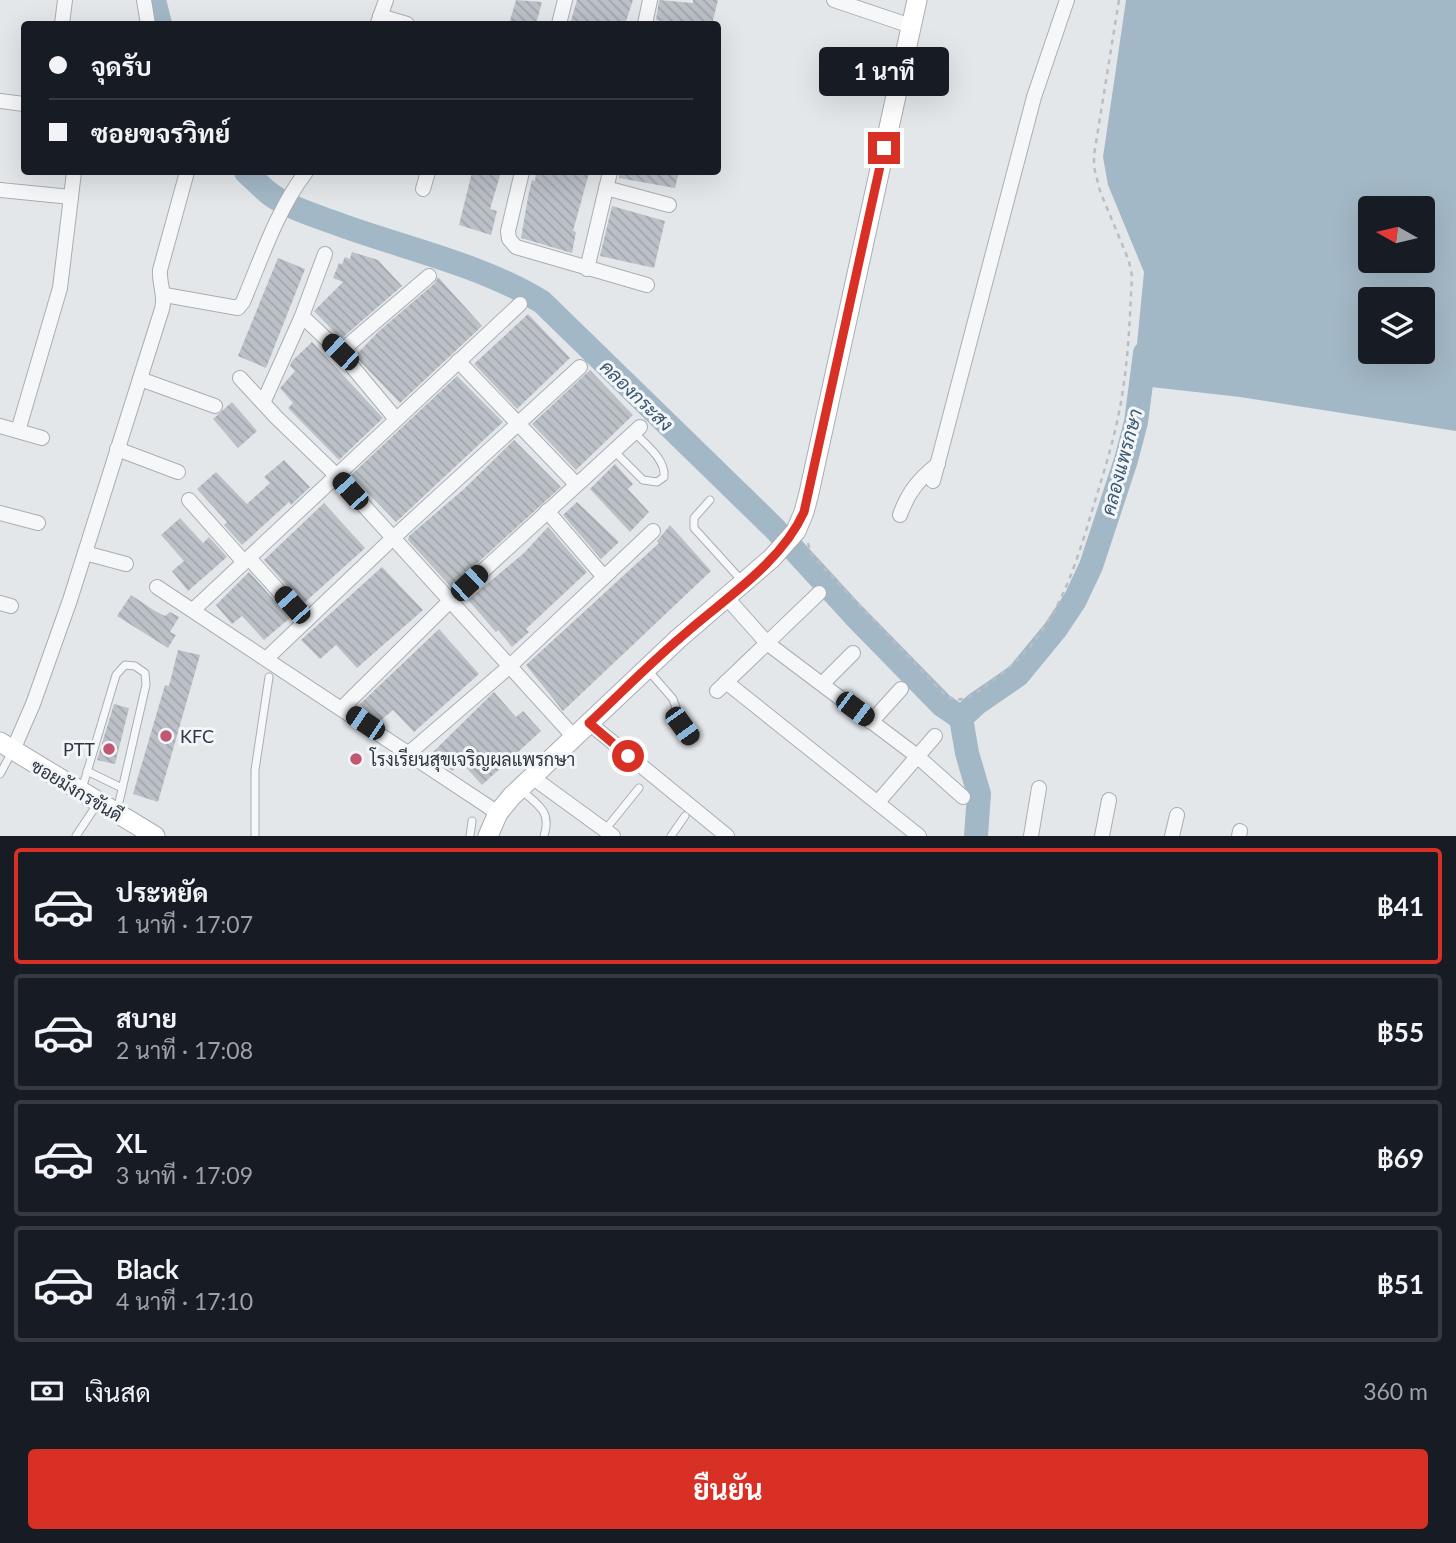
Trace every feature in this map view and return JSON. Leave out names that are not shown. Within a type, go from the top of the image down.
[{"type":"street","points":[[62,21],[65,0]]},
{"type":"street","points":[[144,0],[148,21]]},
{"type":"street","points":[[379,20],[386,0]]},
{"type":"street","points":[[560,21],[565,0]]},
{"type":"street","points":[[646,21],[650,0]]},
{"type":"street","points":[[834,0],[911,26]]},
{"type":"street","points":[[488,836],[498,813],[526,783],[646,669],[772,558],[796,531],[804,512],[917,0]]},
{"type":"street","points":[[933,481],[1034,97],[1067,0]]},
{"type":"street","points":[[0,101],[21,104]]},
{"type":"street","points":[[18,431],[60,288],[74,175]]},
{"type":"street","points":[[6,746],[37,691],[85,553],[140,379],[165,295],[160,270],[186,175]]},
{"type":"street","points":[[165,295],[238,308],[243,302],[280,214],[304,175]]},
{"type":"street","points":[[423,189],[427,175]]},
{"type":"street","points":[[521,175],[508,231],[509,239],[516,247],[647,285]]},
{"type":"street","points":[[587,269],[609,175]]},
{"type":"street","points":[[606,188],[669,205]]},
{"type":"street","points":[[0,190],[72,197]]},
{"type":"street","points":[[263,403],[302,316],[325,254]]},
{"type":"street","points":[[340,352],[429,276]]},
{"type":"street","points":[[193,610],[520,304]]},
{"type":"street","points":[[302,316],[340,352],[396,419]]},
{"type":"street","points":[[458,361],[576,484]]},
{"type":"street","points":[[267,658],[580,367]]},
{"type":"street","points":[[240,377],[336,475],[510,666],[582,730],[727,836]]},
{"type":"street","points":[[140,379],[215,406]]},
{"type":"street","points":[[0,426],[42,438]]},
{"type":"street","points":[[342,708],[450,601],[637,430]]},
{"type":"street","points":[[117,449],[178,472]]},
{"type":"street","points":[[900,515],[908,494],[922,476],[938,464]]},
{"type":"street","points":[[189,500],[306,621]]},
{"type":"street","points":[[547,511],[604,577]]},
{"type":"street","points":[[0,513],[38,523]]},
{"type":"street","points":[[409,753],[510,666],[653,531]]},
{"type":"street","points":[[85,553],[126,564]]},
{"type":"street","points":[[157,587],[498,813]]},
{"type":"street","points":[[819,593],[722,687],[878,802],[919,836]]},
{"type":"street","points":[[727,598],[767,643],[916,756],[963,797]]},
{"type":"street","points":[[822,684],[853,653]]},
{"type":"street","points":[[871,722],[901,689]]},
{"type":"street","points":[[878,802],[936,736]]},
{"type":"street","name":"ซอยมังกรขันดี","points":[[6,746],[155,836]]},
{"type":"street","points":[[526,783],[609,833]]},
{"type":"street","points":[[1031,836],[1039,788]]},
{"type":"street","points":[[1102,836],[1109,800]]},
{"type":"street","points":[[1172,836],[1177,815]]},
{"type":"lane","points":[[614,450],[643,480],[657,482],[664,477],[665,469],[660,460],[637,430]]},
{"type":"lane","points":[[710,500],[694,518],[694,528],[744,583]]},
{"type":"lane","points":[[81,793],[116,675],[125,665],[135,666],[145,673],[146,685],[116,814]]},
{"type":"lane","points":[[646,669],[673,699],[682,726],[691,739]]},
{"type":"lane","points":[[255,836],[255,770],[269,677]]},
{"type":"lane","points":[[0,774],[6,746]]},
{"type":"lane","points":[[87,771],[122,788]]},
{"type":"lane","points":[[526,783],[544,810],[548,822],[544,836]]},
{"type":"lane","points":[[609,833],[639,788]]},
{"type":"lane","points":[[76,836],[98,803]]},
{"type":"lane","points":[[671,836],[685,816]]},
{"type":"lane","points":[[470,836],[472,821]]},
{"type":"path","points":[[804,512],[811,554],[946,696],[953,700],[968,698],[1011,668],[1058,606],[1071,578],[1098,491],[1116,428],[1124,382],[1132,276],[1100,191],[1094,155],[1119,0]]},
{"type":"water","points":[[1126,0],[1456,0],[1456,431],[1240,397],[1133,385],[1144,272],[1108,185],[1103,157]]},
{"type":"building","points":[[516,0],[542,2],[537,21],[510,21]]},
{"type":"building","points":[[577,0],[633,0],[626,21],[571,21]]},
{"type":"building","points":[[659,0],[693,3],[693,0],[718,0],[713,21],[656,20]]},
{"type":"building","points":[[471,175],[500,175],[490,209],[497,211],[491,235],[459,225]]},
{"type":"building","points":[[536,175],[588,175],[573,231],[576,232],[572,253],[521,238],[532,180],[535,181]]},
{"type":"building","points":[[619,175],[678,175],[675,188],[619,178]]},
{"type":"building","points":[[612,206],[665,221],[654,268],[600,256]]},
{"type":"building","points":[[352,252],[378,260],[402,286],[341,339],[314,311],[343,282],[333,278],[339,263],[342,264],[345,257],[350,259]]},
{"type":"building","points":[[278,258],[305,269],[266,368],[238,356]]},
{"type":"building","points":[[438,277],[482,326],[400,403],[355,356],[378,332],[435,283]]},
{"type":"building","points":[[528,314],[570,358],[517,409],[474,364]]},
{"type":"building","points":[[312,342],[383,418],[339,460],[288,408],[293,403],[280,388],[295,371],[290,366],[292,361]]},
{"type":"building","points":[[590,370],[633,415],[576,470],[532,424]]},
{"type":"building","points":[[457,376],[503,422],[396,522],[351,475]]},
{"type":"building","points":[[232,402],[257,431],[238,448],[213,419]]},
{"type":"building","points":[[514,440],[561,487],[451,587],[408,540],[409,536],[464,489]]},
{"type":"building","points":[[284,460],[310,487],[291,505],[289,502],[242,545],[224,525],[227,522],[197,489],[216,472],[247,504],[270,483],[264,477]]},
{"type":"building","points":[[615,464],[633,484],[628,489],[649,512],[630,532],[590,489]]},
{"type":"building","points":[[577,502],[619,542],[601,559],[563,515]]},
{"type":"building","points":[[324,503],[365,548],[303,604],[264,560]]},
{"type":"building","points":[[180,518],[203,543],[209,537],[227,557],[188,591],[172,571],[184,561],[161,535]]},
{"type":"building","points":[[670,525],[711,571],[563,711],[526,665],[659,543],[657,541]]},
{"type":"building","points":[[548,527],[587,572],[526,629],[529,632],[512,647],[468,600],[524,553]]},
{"type":"building","points":[[382,567],[423,610],[357,668],[336,645],[320,659],[301,640]]},
{"type":"building","points":[[249,572],[290,618],[264,640],[242,616],[232,624],[216,605]]},
{"type":"building","points":[[131,595],[165,616],[170,612],[179,617],[170,632],[176,635],[168,648],[117,616]]},
{"type":"building","points":[[439,629],[479,674],[414,732],[393,710],[379,722],[374,719],[360,704]]},
{"type":"building","points":[[178,650],[200,655],[158,802],[133,794],[165,685],[169,686]]},
{"type":"building","points":[[494,692],[516,717],[523,711],[541,731],[482,785],[462,763],[452,771],[432,753]]},
{"type":"building","points":[[114,704],[129,708],[115,764],[97,760]]},
{"type":"waterway","name":"คลองกระสง","points":[[154,0],[159,21]]},
{"type":"waterway","name":"คลองกระสง","points":[[249,175],[270,194],[294,208],[468,267],[542,302],[775,529],[942,705],[961,718]]},
{"type":"waterway","name":"คลองแพรกษา","points":[[976,836],[979,794],[967,753],[961,718],[976,704],[1018,675],[1055,630],[1075,600],[1091,566],[1126,460],[1136,422],[1145,353]]},
{"type":"place","name":"KFC","points":[[166,736]]},
{"type":"place","name":"PTT","points":[[109,749]]},
{"type":"place","name":"โรงเรียนสุขเจริญผลแพรกษา","points":[[356,759]]},
{"type":"route","points":[[628,756],[589,723],[678,639],[772,558],[796,531],[809,493],[884,148]]}]
